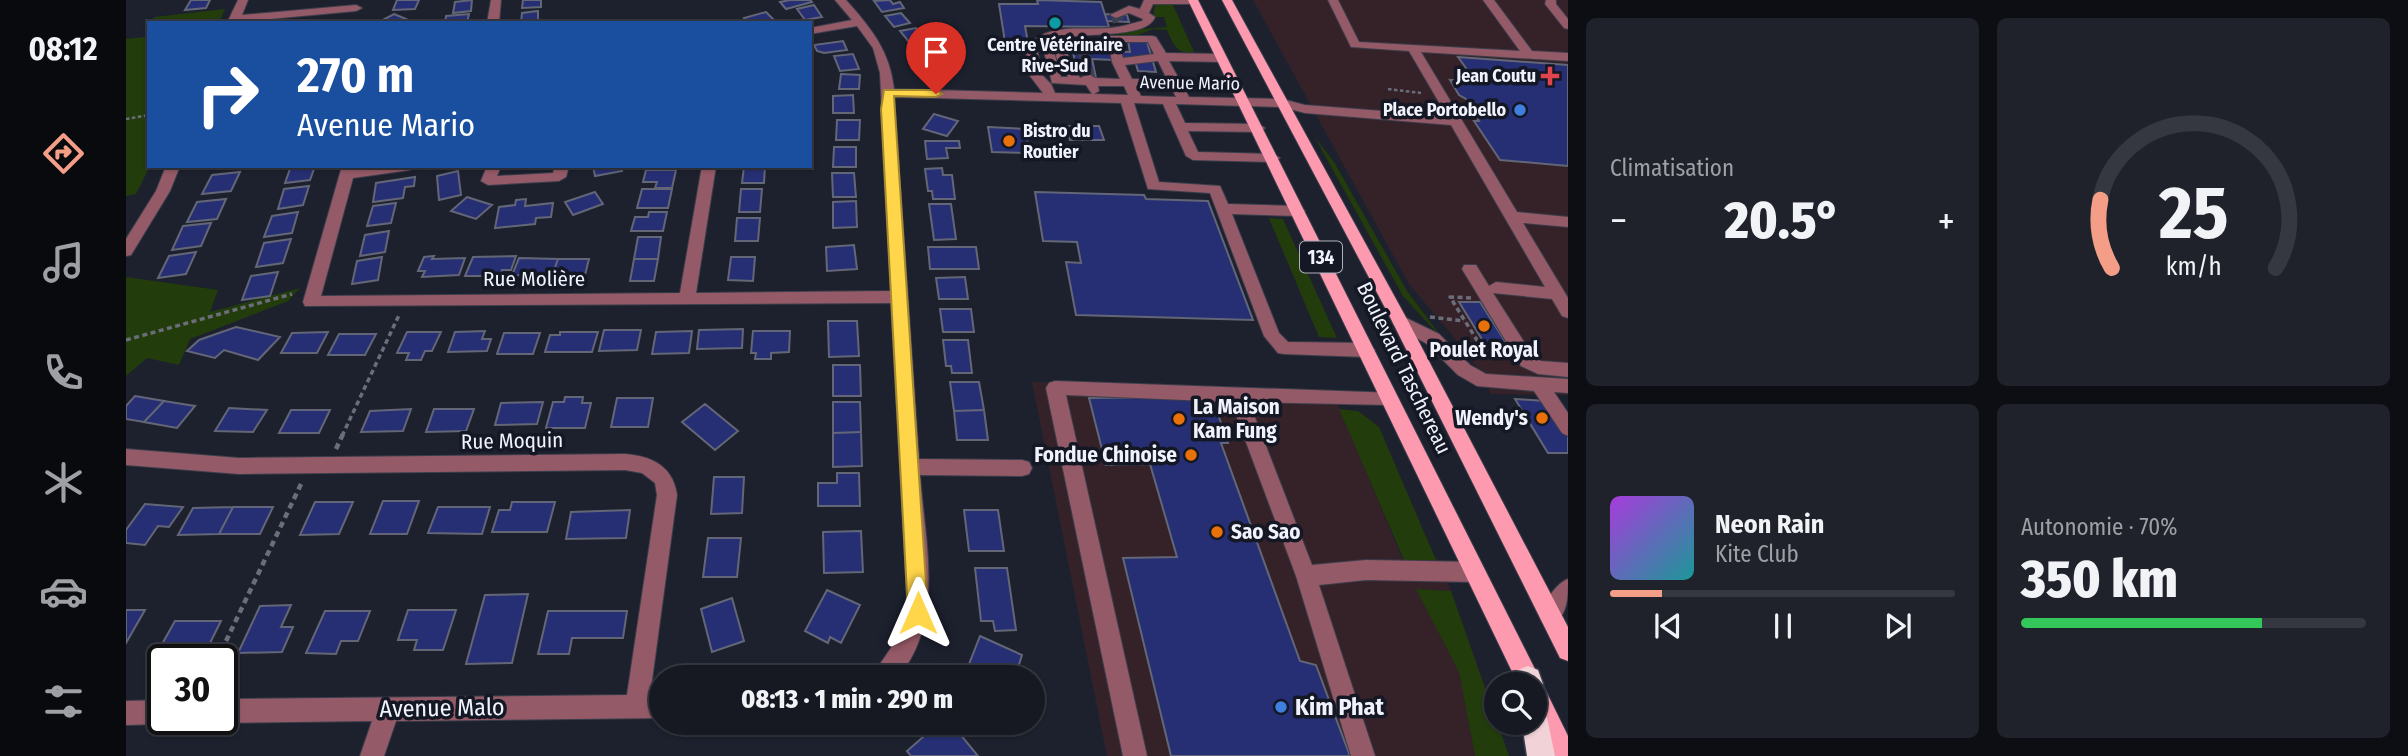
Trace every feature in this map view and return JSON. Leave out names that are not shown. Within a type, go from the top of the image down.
[{"type":"highway","points":[[1538,735],[1541,756]]},
{"type":"main road","name":"Boulevard Taschereau","points":[[1193,0],[1525,672]]},
{"type":"main road","name":"Boulevard Taschereau","points":[[1227,0],[1399,321],[1568,650]]},
{"type":"main road","name":"Boulevard Taschereau","points":[[1547,718],[1565,756]]},
{"type":"street","points":[[243,0],[234,21],[356,8]]},
{"type":"street","points":[[493,21],[496,0]]},
{"type":"street","points":[[840,0],[882,52],[889,77],[918,613],[915,628],[901,656],[893,665]]},
{"type":"street","points":[[1147,20],[1149,1],[1193,0]]},
{"type":"street","points":[[1333,0],[1354,45],[1568,57]]},
{"type":"street","points":[[1488,0],[1529,55]]},
{"type":"street","points":[[1551,0],[1550,4],[1568,26]]},
{"type":"street","points":[[1117,18],[1127,9],[1147,20]]},
{"type":"street","points":[[1050,97],[1047,87],[1036,76],[1031,47],[1042,37],[1076,30],[1111,31],[1147,20]]},
{"type":"street","points":[[812,31],[859,22]]},
{"type":"street","points":[[1111,38],[1118,62],[1129,82],[1153,186],[1215,189],[1272,336],[1284,348],[1366,350]]},
{"type":"street","points":[[1076,81],[1062,57],[1062,48],[1111,38],[1152,38],[1184,100]]},
{"type":"street","points":[[1081,45],[1051,42],[1047,46],[1056,80],[1177,83]]},
{"type":"street","points":[[1376,47],[1426,69]]},
{"type":"street","points":[[1413,48],[1568,312]]},
{"type":"street","points":[[1118,62],[1162,57],[1222,58]]},
{"type":"street","points":[[1090,80],[1095,98]]},
{"type":"street","name":"Avenue Mario","points":[[888,93],[1282,103],[1305,109],[1452,116]]},
{"type":"street","points":[[1168,100],[1193,156],[1273,158]]},
{"type":"street","points":[[1182,127],[1258,128]]},
{"type":"street","points":[[126,251],[163,191],[172,168]]},
{"type":"street","points":[[347,171],[385,168]]},
{"type":"street","points":[[493,168],[488,181],[559,177],[561,168]]},
{"type":"street","points":[[687,299],[709,168]]},
{"type":"street","name":"Rue Molière","points":[[347,171],[311,302],[899,297]]},
{"type":"street","points":[[1223,209],[1298,211]]},
{"type":"street","points":[[1514,217],[1568,222]]},
{"type":"street","points":[[1470,269],[1527,361],[1538,367],[1568,370]]},
{"type":"street","points":[[1496,288],[1558,294]]},
{"type":"street","points":[[1399,321],[1433,339],[1477,378],[1495,384],[1568,386]]},
{"type":"street","points":[[1540,385],[1568,428]]},
{"type":"street","points":[[1135,756],[1055,388],[1389,398]]},
{"type":"street","points":[[1237,395],[1306,576],[1363,756]]},
{"type":"street","name":"Rue Moquin","points":[[126,457],[239,466],[625,462],[649,465],[663,478],[667,495],[637,706]]},
{"type":"street","points":[[910,467],[1022,468]]},
{"type":"street","points":[[1306,576],[1366,570],[1475,572]]},
{"type":"street","points":[[1549,615],[1568,589]]},
{"type":"street","name":"Avenue Malo","points":[[238,711],[649,706]]},
{"type":"street","points":[[372,756],[388,708]]},
{"type":"street","points":[[126,713],[147,712]]},
{"type":"path","points":[[1388,89],[1421,93]]},
{"type":"path","points":[[126,119],[147,115]]},
{"type":"path","points":[[126,340],[292,295]]},
{"type":"path","points":[[1476,295],[1479,299],[1450,298],[1485,353],[1505,354]]},
{"type":"path","points":[[334,454],[401,309]]},
{"type":"path","points":[[1430,317],[1464,321]]},
{"type":"path","points":[[225,644],[304,477]]},
{"type":"shaded area","points":[[1253,0],[1568,0],[1568,395],[1491,394],[1483,377],[1458,342],[1409,284]]},
{"type":"shaded area","points":[[1032,382],[1332,391],[1403,560],[1431,561],[1437,557],[1451,591],[1417,589],[1459,672],[1475,756],[1107,756]]},
{"type":"green space","points":[[1155,4],[1173,5],[1194,52],[1180,50],[1167,30],[1153,29],[1138,35],[1081,34],[1167,27],[1164,17],[1153,17]]},
{"type":"green space","points":[[225,9],[220,21],[152,21],[154,17]]},
{"type":"green space","points":[[147,32],[149,168],[136,194],[126,196],[126,39],[145,37]]},
{"type":"green space","points":[[1314,136],[1334,162],[1407,291],[1446,343],[1403,296]]},
{"type":"green space","points":[[1269,218],[1283,219],[1337,338],[1319,337]]},
{"type":"green space","points":[[126,277],[218,290],[210,312],[300,288],[288,301],[190,339],[179,365],[147,358],[126,376]]},
{"type":"green space","points":[[1339,409],[1358,411],[1379,427],[1436,560],[1404,560]]},
{"type":"green space","points":[[1416,589],[1451,591],[1484,685],[1484,735],[1502,735],[1509,756],[1475,756],[1459,672]]},
{"type":"building","points":[[191,0],[210,0],[206,8],[185,10]]},
{"type":"building","points":[[397,0],[419,0],[415,9],[393,10]]},
{"type":"building","points":[[472,0],[471,11],[453,13],[455,2]]},
{"type":"building","points":[[523,0],[541,0],[541,7],[522,8]]},
{"type":"building","points":[[890,0],[893,4],[900,2],[904,8],[882,12],[874,1]]},
{"type":"building","name":"Centre Vétérinaire Rive-Sud","points":[[1037,0],[1101,2],[1109,27],[1025,26],[1028,43],[1005,42],[999,4],[1038,4]]},
{"type":"building","points":[[780,2],[812,2],[786,9]]},
{"type":"building","points":[[814,5],[822,17],[805,20],[797,9]]},
{"type":"building","points":[[538,11],[538,21],[521,21],[522,13]]},
{"type":"building","points":[[766,12],[774,20],[746,21],[744,18]]},
{"type":"building","points":[[901,13],[910,23],[894,27],[885,16]]},
{"type":"building","points":[[394,14],[406,19],[403,21],[381,21]]},
{"type":"building","points":[[469,14],[467,21],[445,21],[446,16]]},
{"type":"building","points":[[1105,14],[1127,15],[1129,22],[1107,21]]},
{"type":"building","points":[[916,28],[925,39],[909,42],[900,31]]},
{"type":"building","points":[[843,41],[847,50],[824,53],[817,51],[814,45]]},
{"type":"building","points":[[1128,41],[1147,42],[1156,72],[1138,71],[1135,61],[1092,59],[1096,78],[1083,78],[1082,72],[1077,72],[1073,52],[1087,53],[1086,44],[1106,45],[1107,51],[1130,52]]},
{"type":"building","points":[[926,44],[933,56],[917,59],[910,46]]},
{"type":"building","points":[[853,54],[859,69],[840,71],[834,56]]},
{"type":"building","name":"Place Portobello","points":[[1458,57],[1568,65],[1568,166],[1500,160],[1474,121],[1479,121],[1466,99],[1459,95],[1450,80],[1476,82]]},
{"type":"building","points":[[935,64],[939,76],[923,76],[920,65]]},
{"type":"building","points":[[841,74],[860,75],[859,89],[839,89]]},
{"type":"building","points":[[853,95],[854,113],[833,113],[833,96]]},
{"type":"building","points":[[934,114],[958,121],[947,136],[923,129]]},
{"type":"building","points":[[837,120],[860,120],[859,140],[836,140]]},
{"type":"building","points":[[1066,126],[1099,126],[1104,140],[1070,140]]},
{"type":"building","name":"Bistro du Routier","points":[[988,127],[1026,129],[1029,153],[992,152]]},
{"type":"building","points":[[925,141],[959,141],[960,148],[946,148],[948,158],[927,159]]},
{"type":"building","points":[[834,147],[856,147],[856,167],[833,167]]},
{"type":"building","points":[[290,168],[314,168],[310,180],[285,183]]},
{"type":"building","points":[[593,168],[621,168],[622,171],[595,176]]},
{"type":"building","points":[[744,168],[765,168],[764,183],[742,183]]},
{"type":"building","points":[[942,168],[943,175],[952,175],[955,199],[933,199],[932,191],[928,191],[925,169]]},
{"type":"building","points":[[646,170],[676,170],[672,188],[655,188],[657,182],[643,182]]},
{"type":"building","points":[[458,171],[461,195],[439,200],[437,176]]},
{"type":"building","points":[[240,172],[231,191],[202,194],[212,175]]},
{"type":"building","points":[[832,173],[854,173],[856,197],[833,197]]},
{"type":"building","points":[[415,177],[414,186],[405,187],[403,198],[373,202],[376,183]]},
{"type":"building","points":[[309,186],[303,205],[278,209],[284,189]]},
{"type":"building","points":[[642,189],[672,189],[668,208],[637,208]]},
{"type":"building","points":[[741,189],[762,189],[760,212],[739,212]]},
{"type":"building","points":[[595,192],[603,204],[573,215],[565,202]]},
{"type":"building","points":[[1035,192],[1144,195],[1146,199],[1208,201],[1253,320],[1076,315],[1066,262],[1081,263],[1077,242],[1043,241]]},
{"type":"building","points":[[467,197],[492,205],[476,219],[451,211]]},
{"type":"building","points":[[226,199],[217,219],[187,222],[197,202]]},
{"type":"building","points":[[526,199],[525,206],[553,203],[551,217],[536,218],[535,224],[495,228],[499,207],[515,205],[516,200]]},
{"type":"building","points":[[856,201],[857,227],[833,228],[833,202]]},
{"type":"building","points":[[396,203],[391,223],[367,226],[373,206]]},
{"type":"building","points":[[929,204],[951,204],[956,239],[934,240]]},
{"type":"building","points":[[298,212],[292,233],[264,237],[272,216]]},
{"type":"building","points":[[649,212],[667,212],[663,231],[631,231],[635,217],[648,217]]},
{"type":"building","points":[[737,218],[760,218],[758,241],[735,241]]},
{"type":"building","points":[[211,223],[201,246],[172,250],[183,226]]},
{"type":"building","points":[[389,231],[385,252],[360,256],[365,235]]},
{"type":"building","points":[[638,237],[661,237],[658,259],[634,259]]},
{"type":"building","points":[[291,239],[283,263],[256,267],[264,243]]},
{"type":"building","points":[[854,245],[857,269],[827,271],[826,247]]},
{"type":"building","points":[[928,247],[976,247],[979,269],[930,269]]},
{"type":"building","points":[[196,252],[186,274],[158,278],[169,256]]},
{"type":"building","points":[[434,256],[432,259],[465,258],[459,275],[422,277],[425,271],[418,271],[424,257]]},
{"type":"building","points":[[516,256],[511,270],[502,270],[501,276],[465,276],[473,257]]},
{"type":"building","points":[[382,257],[378,280],[352,284],[357,261]]},
{"type":"building","points":[[731,257],[755,257],[753,281],[728,280]]},
{"type":"building","points":[[519,258],[558,259],[552,276],[512,275]]},
{"type":"building","points":[[558,259],[589,259],[585,275],[552,276]]},
{"type":"building","points":[[634,259],[658,259],[654,281],[630,281]]},
{"type":"building","points":[[278,272],[270,296],[242,300],[251,276]]},
{"type":"building","points":[[965,277],[968,299],[939,299],[936,278]]},
{"type":"building","name":"Poulet Royal","points":[[1459,302],[1480,302],[1510,349],[1488,349]]},
{"type":"building","points":[[940,309],[971,309],[974,332],[943,332]]},
{"type":"building","points":[[828,321],[857,321],[859,356],[829,357]]},
{"type":"building","points":[[236,327],[280,337],[258,360],[224,350],[215,358],[187,351],[199,340]]},
{"type":"building","points":[[743,329],[742,348],[697,349],[699,330]]},
{"type":"building","points":[[604,330],[641,330],[637,350],[599,351]]},
{"type":"building","points":[[485,331],[482,339],[491,339],[487,351],[448,352],[455,332]]},
{"type":"building","points":[[692,331],[689,353],[652,354],[656,332]]},
{"type":"building","points":[[753,331],[790,331],[789,352],[771,353],[771,359],[755,359],[756,353],[751,353]]},
{"type":"building","points":[[328,332],[317,353],[281,353],[292,333]]},
{"type":"building","points":[[407,332],[441,332],[432,351],[425,351],[421,360],[406,360],[409,353],[397,353]]},
{"type":"building","points":[[560,332],[598,332],[592,352],[545,352],[550,335],[560,335]]},
{"type":"building","points":[[504,333],[540,333],[533,354],[497,354]]},
{"type":"building","points":[[339,334],[376,334],[365,355],[328,355]]},
{"type":"building","points":[[943,340],[968,340],[972,373],[952,373],[951,366],[946,366]]},
{"type":"building","points":[[833,365],[860,365],[861,396],[833,396]]},
{"type":"building","points":[[950,382],[979,382],[984,410],[954,411]]},
{"type":"building","points":[[135,396],[164,401],[144,422],[126,419],[126,406]]},
{"type":"building","points":[[565,397],[583,397],[582,403],[591,403],[585,428],[546,428],[553,402],[564,402]]},
{"type":"building","points":[[1212,397],[1228,443],[1221,443],[1300,661],[1316,665],[1350,756],[1171,756],[1123,558],[1177,557],[1150,464],[1106,465],[1089,398]]},
{"type":"building","points":[[617,398],[653,398],[648,427],[611,427]]},
{"type":"building","name":"Wendy's","points":[[1515,399],[1545,401],[1568,436],[1568,453],[1548,453]]},
{"type":"building","points":[[164,401],[195,406],[177,428],[144,422]]},
{"type":"building","points":[[543,402],[537,424],[495,425],[501,403]]},
{"type":"building","points":[[833,402],[860,402],[861,432],[833,433]]},
{"type":"building","points":[[705,404],[738,431],[715,450],[682,422]]},
{"type":"building","points":[[229,408],[267,410],[253,432],[215,431]]},
{"type":"building","points":[[411,409],[403,431],[361,432],[370,411]]},
{"type":"building","points":[[434,409],[474,409],[466,431],[426,432]]},
{"type":"building","points":[[291,410],[330,410],[319,433],[279,433]]},
{"type":"building","points":[[984,410],[988,440],[957,440],[954,411]]},
{"type":"building","points":[[861,432],[862,466],[833,467],[833,433]]},
{"type":"building","points":[[837,473],[859,473],[860,506],[818,506],[818,483],[837,483]]},
{"type":"building","points":[[714,477],[744,477],[742,513],[711,514]]},
{"type":"building","points":[[383,501],[419,501],[407,534],[370,534]]},
{"type":"building","points":[[315,502],[353,502],[339,534],[300,535]]},
{"type":"building","points":[[512,502],[555,502],[547,532],[492,532],[499,510],[510,510]]},
{"type":"building","points":[[145,504],[183,507],[169,527],[158,526],[145,545],[126,543],[126,530]]},
{"type":"building","points":[[233,507],[273,507],[260,534],[219,534]]},
{"type":"building","points":[[233,507],[219,534],[178,535],[193,508]]},
{"type":"building","points":[[438,507],[490,507],[482,534],[428,533]]},
{"type":"building","points":[[630,510],[626,538],[566,539],[571,512]]},
{"type":"building","points":[[964,510],[998,510],[1004,551],[969,551]]},
{"type":"building","points":[[861,531],[863,572],[824,573],[823,532]]},
{"type":"building","points":[[708,538],[741,538],[737,577],[703,577]]},
{"type":"building","points":[[975,568],[1007,568],[1016,630],[995,631],[993,621],[981,621]]},
{"type":"building","points":[[827,590],[860,605],[841,643],[830,637],[828,643],[805,631]]},
{"type":"building","points":[[528,594],[512,663],[466,664],[485,595]]},
{"type":"building","points":[[732,598],[744,641],[712,652],[701,609]]},
{"type":"building","points":[[291,605],[281,627],[293,627],[282,652],[238,653],[260,606]]},
{"type":"building","points":[[126,610],[145,610],[126,643]]},
{"type":"building","points":[[408,610],[456,610],[443,650],[414,650],[417,640],[398,640]]},
{"type":"building","points":[[325,611],[370,611],[358,641],[341,641],[336,654],[306,653]]},
{"type":"building","points":[[548,611],[627,611],[623,638],[572,638],[569,654],[538,654]]},
{"type":"building","points":[[175,621],[221,621],[210,644],[162,644]]},
{"type":"building","points":[[980,636],[1022,655],[1019,665],[969,665]]},
{"type":"building","points":[[925,735],[961,735],[978,756],[911,756],[907,751]]},
{"type":"tunnel","points":[[1116,15],[1119,21]]},
{"type":"tunnel","points":[[1084,52],[1089,78]]},
{"type":"place","name":"Centre Vétérinaire Rive-Sud","points":[[1055,23]]},
{"type":"place","name":"Jean Coutu","points":[[1550,76]]},
{"type":"place","name":"Place Portobello","points":[[1520,110]]},
{"type":"place","name":"Bistro du Routier","points":[[1009,141]]},
{"type":"place","name":"Poulet Royal","points":[[1484,326]]},
{"type":"place","name":"Wendy's","points":[[1542,418]]},
{"type":"place","name":"La Maison Kam Fung","points":[[1179,419]]},
{"type":"place","name":"Fondue Chinoise","points":[[1191,455]]},
{"type":"place","name":"Sao Sao","points":[[1217,532]]},
{"type":"place","name":"Kim Phat","points":[[1281,707]]},
{"type":"route","points":[[918,613],[887,109],[888,93],[936,94]]}]
